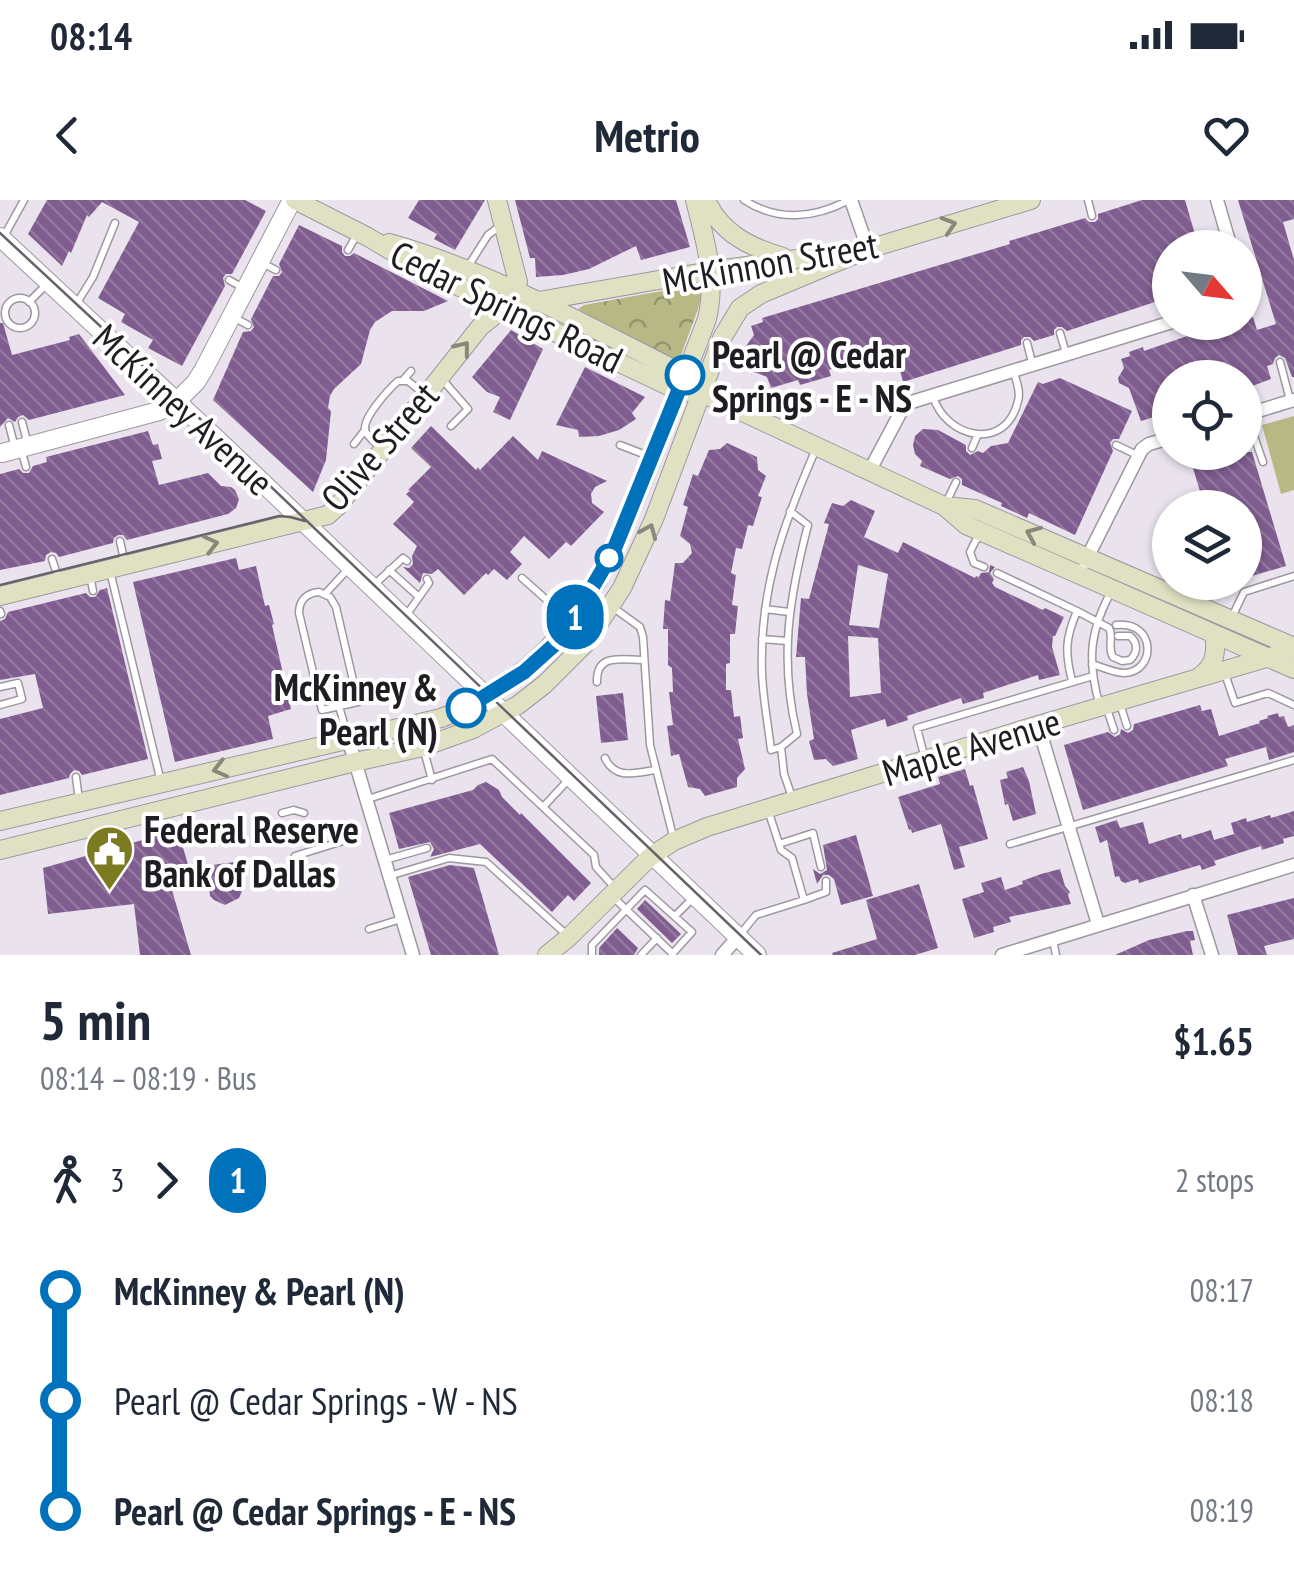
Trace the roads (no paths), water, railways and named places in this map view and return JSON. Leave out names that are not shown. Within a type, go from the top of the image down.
[{"type":"main road","name":"Cedar Springs Road","points":[[294,200],[363,234],[422,270],[537,302],[682,383]]},
{"type":"main road","points":[[0,821],[441,718],[472,705],[524,672],[572,622],[613,552],[707,319],[712,289],[708,250],[695,200]]},
{"type":"main road","points":[[706,200],[714,216],[731,233],[763,251],[791,259]]},
{"type":"main road","name":"McKinnon Street","points":[[512,293],[537,302],[868,249],[1031,200]]},
{"type":"main road","points":[[503,210],[512,293]]},
{"type":"main road","name":"Cedar Springs Road","points":[[363,234],[466,270],[702,393],[944,506],[966,526],[1083,566]]},
{"type":"main road","points":[[0,851],[423,748],[473,730],[504,713],[567,664],[611,606],[648,534],[722,338],[740,308],[760,294],[868,249]]},
{"type":"main road","name":"Olive Street","points":[[0,596],[58,582],[91,583],[118,567],[328,515],[512,293]]},
{"type":"main road","name":"Cedar Springs Road","points":[[944,506],[975,509],[1214,634],[1294,669]]},
{"type":"main road","name":"Cedar Springs Road","points":[[1116,581],[1230,620],[1294,649]]},
{"type":"main road","points":[[1198,677],[1214,658],[1214,634]]},
{"type":"main road","name":"Maple Avenue","points":[[560,948],[652,855],[674,841],[768,808],[1294,649]]},
{"type":"street","points":[[16,449],[147,416],[176,401],[196,382],[240,320],[246,289],[268,266],[294,200]]},
{"type":"street","points":[[850,200],[868,249]]},
{"type":"street","points":[[1216,200],[1225,230]]},
{"type":"street","name":"McKinney Avenue","points":[[1,238],[757,955]]},
{"type":"street","points":[[870,470],[905,404],[1152,328]]},
{"type":"street","points":[[1262,410],[1292,401]]},
{"type":"street","points":[[1083,566],[1138,456],[1152,443]]},
{"type":"street","points":[[1038,725],[1098,924]]},
{"type":"street","points":[[348,738],[413,955]]},
{"type":"street","points":[[1002,955],[1294,865]]},
{"type":"street","points":[[1193,896],[1212,955]]},
{"type":"street","points":[[722,955],[738,937]]},
{"type":"lane","points":[[1,238],[24,200]]},
{"type":"lane","points":[[744,200],[766,211],[790,215],[828,211],[850,200]]},
{"type":"lane","points":[[1088,200],[1092,216]]},
{"type":"lane","points":[[466,270],[503,210]]},
{"type":"lane","points":[[74,306],[93,277],[115,223]]},
{"type":"lane","points":[[348,250],[363,234]]},
{"type":"lane","points":[[228,280],[246,289]]},
{"type":"lane","points":[[29,302],[48,282]]},
{"type":"lane","points":[[22,297],[29,302],[36,309],[34,322],[21,328],[9,322],[5,309],[9,301],[22,297]]},
{"type":"lane","points":[[1060,333],[1066,354]]},
{"type":"lane","points":[[1028,343],[1033,364]]},
{"type":"lane","points":[[1280,362],[1292,401]]},
{"type":"lane","points":[[933,395],[936,406],[956,426],[978,434],[999,432],[1016,418],[1018,401],[1013,370]]},
{"type":"lane","points":[[354,444],[366,430],[369,416],[395,383],[410,371]]},
{"type":"lane","points":[[440,377],[468,409],[451,426]]},
{"type":"lane","points":[[404,379],[426,395]]},
{"type":"lane","points":[[1018,401],[1028,405]]},
{"type":"lane","points":[[16,449],[22,422]]},
{"type":"lane","points":[[9,425],[26,467]]},
{"type":"lane","points":[[366,430],[383,450]]},
{"type":"lane","points":[[972,448],[978,434]]},
{"type":"lane","points":[[620,445],[653,458]]},
{"type":"lane","points":[[1116,445],[1138,456]]},
{"type":"lane","points":[[790,510],[808,526],[793,584],[787,641],[789,693],[797,734],[771,750],[764,698],[765,610],[775,556],[790,510],[818,446]]},
{"type":"lane","points":[[944,506],[956,482]]},
{"type":"lane","points":[[984,567],[974,563],[970,552],[976,540],[986,534]]},
{"type":"lane","points":[[120,541],[118,567],[162,783]]},
{"type":"lane","points":[[372,587],[403,558],[407,561]]},
{"type":"lane","points":[[52,559],[58,582]]},
{"type":"lane","points":[[325,594],[350,566]]},
{"type":"lane","points":[[390,570],[419,596]]},
{"type":"lane","points":[[997,574],[1110,628],[1114,657],[1122,662],[1130,660],[1136,643],[1130,636],[1118,636]]},
{"type":"lane","points":[[1230,620],[1244,592],[1294,576]]},
{"type":"lane","points":[[522,578],[572,622]]},
{"type":"lane","points":[[404,618],[429,583],[427,580]]},
{"type":"lane","points":[[1116,581],[1092,636],[1092,664],[1093,676],[1108,704],[1128,726]]},
{"type":"lane","points":[[319,592],[330,597],[336,608],[358,702],[339,706],[322,710],[298,613],[308,595],[319,592]]},
{"type":"lane","points":[[611,606],[640,626],[646,714],[655,770],[674,841]]},
{"type":"lane","points":[[765,610],[789,612]]},
{"type":"lane","points":[[1072,681],[1066,646],[1077,612]]},
{"type":"lane","points":[[1092,664],[1126,673],[1146,660],[1145,636],[1132,626],[1116,625]]},
{"type":"lane","points":[[762,639],[787,641]]},
{"type":"lane","points":[[597,682],[597,670],[605,662],[644,660]]},
{"type":"lane","points":[[1224,670],[1234,703],[1268,693],[1294,704]]},
{"type":"lane","points":[[925,760],[918,728],[1093,676]]},
{"type":"lane","points":[[0,687],[17,680],[22,700],[0,705]]},
{"type":"lane","points":[[1108,704],[1114,730]]},
{"type":"lane","points":[[339,706],[348,738]]},
{"type":"lane","points":[[781,747],[793,801]]},
{"type":"lane","points":[[423,748],[432,780]]},
{"type":"lane","points":[[366,800],[492,758],[594,855],[596,867],[626,909],[638,915],[673,954],[692,932],[662,911],[645,890],[626,909],[592,945],[592,955]]},
{"type":"lane","points":[[605,758],[617,773],[655,770]]},
{"type":"lane","points":[[1010,844],[1294,760]]},
{"type":"lane","points":[[76,777],[80,802]]},
{"type":"lane","points":[[544,806],[571,777]]},
{"type":"lane","points":[[1148,790],[1151,802]]},
{"type":"lane","points":[[768,808],[781,850],[792,858],[804,900]]},
{"type":"lane","points":[[282,813],[304,813]]},
{"type":"lane","points":[[779,844],[813,833],[822,867]]},
{"type":"lane","points":[[295,856],[343,841]]},
{"type":"lane","points":[[384,860],[427,848]]},
{"type":"lane","points":[[389,876],[449,858],[486,862],[560,948]]},
{"type":"lane","points":[[738,937],[756,915],[826,892],[826,882]]},
{"type":"lane","points":[[677,922],[695,896]]},
{"type":"lane","points":[[369,929],[402,918]]},
{"type":"lane","points":[[641,955],[661,939]]},
{"type":"lane","points":[[1052,939],[1056,955]]},
{"type":"tram line","points":[[0,233],[761,955]]},
{"type":"tram line","points":[[0,585],[279,516],[305,521]]},
{"type":"place","name":"Pearl @ Cedar Springs - E - NS","points":[[685,375]]},
{"type":"place","name":"McKinney & Pearl (N)","points":[[466,708]]},
{"type":"place","name":"Federal Reserve Bank of Dallas","points":[[109,892]]}]
